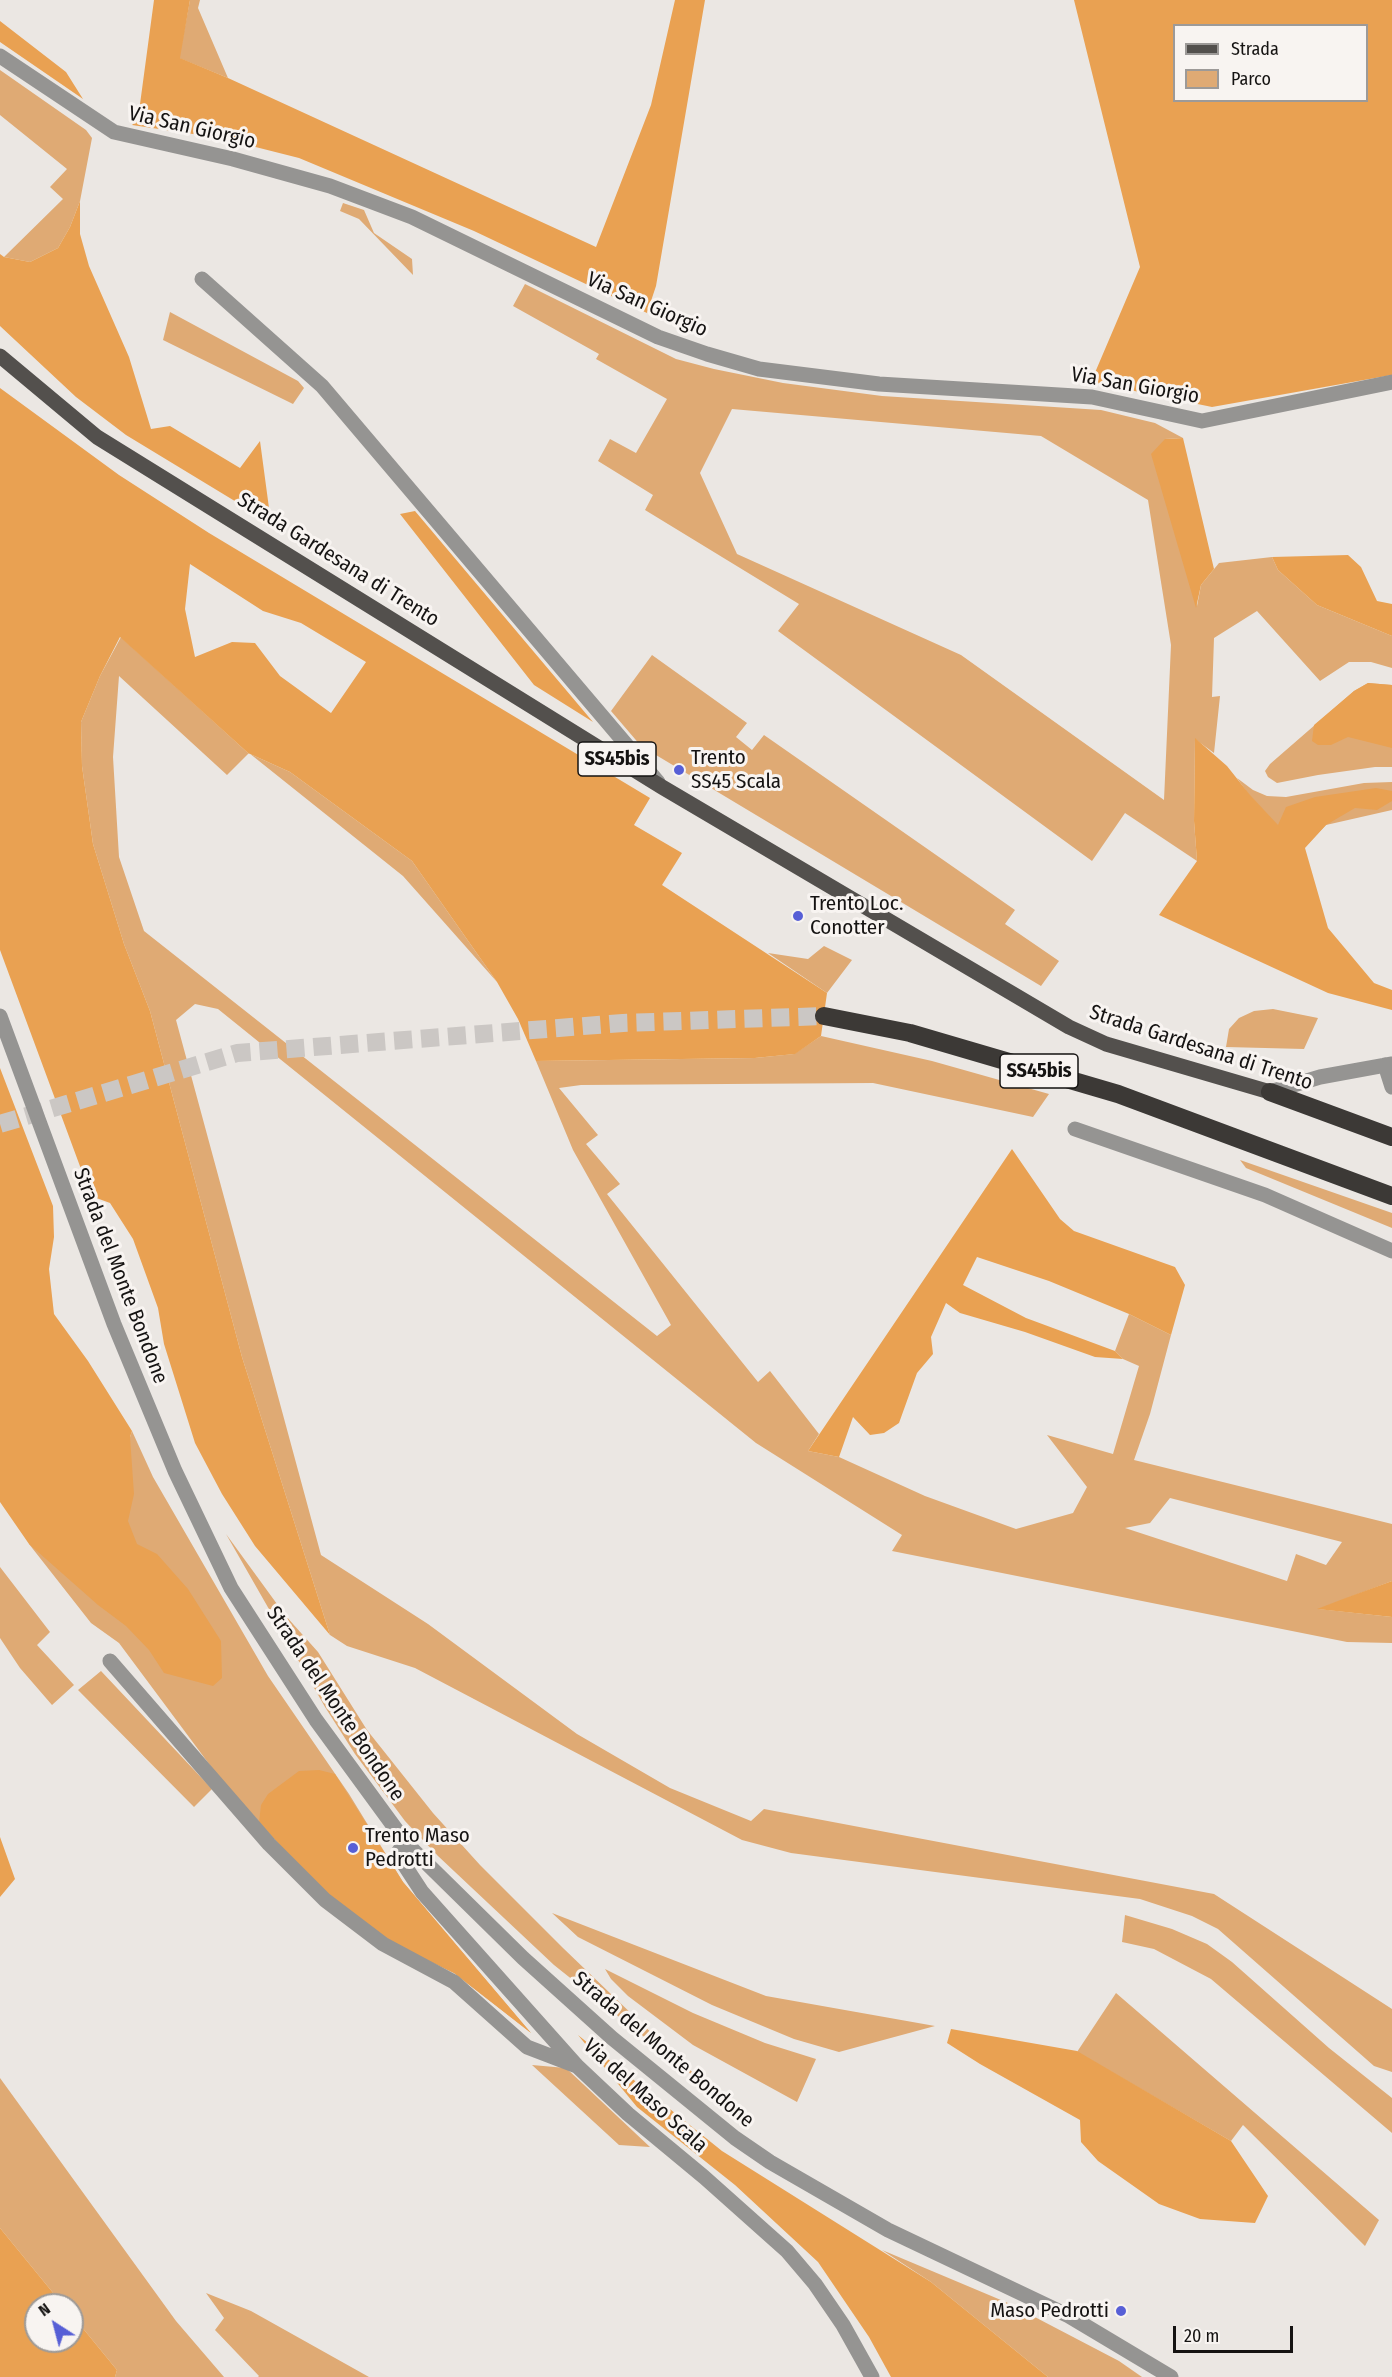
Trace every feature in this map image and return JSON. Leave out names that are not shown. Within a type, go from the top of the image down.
[{"type":"highway","name":"SS45bis","points":[[824,1016],[910,1033],[1118,1095],[1392,1196]]},
{"type":"highway","name":"Strada Gardesana di Trento","points":[[1270,1092],[1392,1137]]},
{"type":"main road","name":"Strada Gardesana di Trento","points":[[0,356],[97,437],[662,787],[1069,1028],[1106,1044],[1270,1092]]},
{"type":"street","name":"Via San Giorgio","points":[[0,56],[114,132],[233,159],[330,186],[412,217],[658,337],[759,369],[879,384],[1092,397],[1202,421],[1392,382]]},
{"type":"street","name":"Strada Gardesana di Trento","points":[[201,279],[322,386],[662,787]]},
{"type":"street","name":"Strada del Monte Bondone","points":[[0,1016],[122,1345],[175,1471],[231,1588],[323,1730],[406,1843],[523,1958],[612,2038],[735,2138],[770,2162],[888,2230],[1069,2316],[1171,2377]]},
{"type":"street","points":[[1270,1092],[1320,1077],[1388,1064],[1392,1087]]},
{"type":"street","points":[[1075,1129],[1265,1195],[1392,1251]]},
{"type":"street","points":[[110,1661],[268,1844],[325,1900],[383,1944],[454,1982],[527,2047],[577,2066]]},
{"type":"street","name":"Via del Maso Scala","points":[[406,1843],[399,1851],[405,1866],[422,1892],[577,2066],[628,2114],[704,2177],[787,2251],[815,2284],[843,2325],[872,2377]]},
{"type":"green space","points":[[190,0],[200,0],[198,8],[228,78],[179,58]]},
{"type":"green space","points":[[0,70],[86,130],[92,138],[80,201],[70,227],[58,248],[30,262],[4,257],[63,199],[50,187],[67,169],[0,115]]},
{"type":"green space","points":[[343,203],[364,210],[374,233],[412,259],[413,275],[359,219],[340,211]]},
{"type":"green space","points":[[525,284],[676,359],[783,383],[882,396],[1101,410],[1155,423],[1183,438],[1165,439],[1197,606],[1201,585],[1219,563],[1272,557],[1278,570],[1317,605],[1392,636],[1392,668],[1371,662],[1349,662],[1320,681],[1257,611],[1214,638],[1212,697],[1220,696],[1214,753],[1195,739],[1194,821],[1197,861],[1125,813],[1092,861],[778,631],[799,604],[645,510],[653,495],[598,461],[610,439],[636,453],[667,399],[596,359],[599,354],[513,306]],"holes":[[[732,409],[1041,436],[1148,500],[1171,645],[1164,800],[961,655],[737,554],[700,473]]]},
{"type":"green space","points":[[170,312],[298,381],[304,388],[293,404],[163,340]]},
{"type":"green space","points":[[121,637],[249,753],[227,775],[119,676],[113,757],[119,857],[144,931],[657,1336],[671,1325],[573,1150],[536,1061],[755,1058],[794,1054],[821,1036],[932,1061],[1049,1094],[1033,1117],[873,1083],[581,1085],[559,1088],[598,1135],[586,1144],[620,1184],[607,1194],[758,1382],[770,1371],[819,1434],[808,1451],[839,1457],[925,1496],[1016,1529],[1073,1513],[1087,1487],[1047,1435],[1113,1454],[1139,1366],[1123,1359],[1115,1351],[1129,1314],[1171,1335],[1150,1414],[1134,1460],[1392,1524],[1392,1581],[1319,1609],[1392,1617],[1392,1643],[1347,1642],[892,1551],[902,1535],[756,1443],[218,1009],[195,1004],[176,1020],[321,1555],[428,1624],[577,1734],[670,1788],[751,1821],[764,1809],[1214,1894],[1392,2009],[1392,2072],[1374,2066],[1218,1929],[1192,1916],[1140,1899],[791,1853],[742,1840],[415,1668],[347,1646],[330,1635],[242,1357],[150,1011],[124,944],[93,844],[82,766],[81,722],[100,676]],"holes":[[[1170,1498],[1342,1542],[1326,1565],[1296,1554],[1287,1581],[1125,1528],[1150,1523]]]},
{"type":"green space","points":[[652,655],[747,723],[736,737],[752,750],[764,735],[1015,910],[1005,924],[1059,961],[1041,986],[641,746],[611,711]]},
{"type":"green space","points":[[1368,683],[1392,685],[1392,767],[1375,767],[1277,783],[1268,777],[1265,771],[1270,764],[1354,691]]},
{"type":"green space","points":[[250,754],[290,772],[412,861],[497,982],[403,876]]},
{"type":"green space","points":[[1237,778],[1253,790],[1267,796],[1286,797],[1364,783],[1392,782],[1392,810],[1326,825],[1305,847],[1290,840],[1249,795]]},
{"type":"green space","points":[[824,946],[852,960],[827,993],[768,953],[808,959]]},
{"type":"green space","points":[[1273,1009],[1318,1018],[1304,1049],[1226,1047],[1229,1029],[1239,1018],[1254,1011]]},
{"type":"green space","points":[[1240,1160],[1392,1213],[1392,1228],[1246,1168]]},
{"type":"green space","points":[[132,1431],[153,1477],[268,1676],[349,1794],[403,1882],[531,2033],[454,1973],[396,1945],[322,1892],[218,1776],[119,1643],[91,1623],[29,1544],[66,1539],[116,1479]]},
{"type":"green space","points":[[226,1534],[285,1615],[318,1652],[367,1730],[433,1813],[480,1865],[563,1948],[712,2091],[554,1965],[438,1856],[405,1821],[355,1754],[325,1707]]},
{"type":"green space","points":[[0,1567],[50,1632],[37,1645],[74,1685],[52,1705],[20,1668],[0,1638]]},
{"type":"green space","points":[[101,1671],[212,1789],[194,1807],[78,1690]]},
{"type":"green space","points":[[552,1913],[766,1996],[935,2026],[839,2052],[794,2039],[712,2005],[578,1937]]},
{"type":"green space","points":[[1125,1915],[1172,1929],[1207,1944],[1232,1962],[1329,2048],[1392,2098],[1392,2133],[1211,1979],[1154,1949],[1122,1942]]},
{"type":"green space","points":[[605,1969],[693,2013],[765,2043],[816,2059],[797,2102],[693,2045],[628,1996],[611,1979]]},
{"type":"green space","points":[[1116,1993],[1379,2220],[1365,2246],[1243,2125],[1231,2141],[1077,2052]]},
{"type":"green space","points":[[532,2065],[566,2068],[650,2147],[619,2145]]},
{"type":"green space","points":[[0,2078],[176,2321],[224,2377],[115,2377],[117,2370],[84,2330],[84,2293],[53,2293],[0,2228]]},
{"type":"green space","points":[[882,2250],[1008,2303],[1119,2361],[1142,2377],[1048,2377],[931,2282]]},
{"type":"green space","points":[[206,2293],[251,2311],[369,2377],[258,2377],[215,2330],[224,2318]]},
{"type":"shaded area","points":[[154,0],[190,0],[180,58],[596,247],[651,105],[675,0],[705,0],[656,286],[647,313],[474,231],[299,158],[220,138],[132,125],[138,119]]},
{"type":"shaded area","points":[[1074,0],[1392,0],[1392,375],[1212,407],[1091,382],[1140,267]]},
{"type":"shaded area","points":[[0,21],[66,72],[83,99],[0,42]]},
{"type":"shaded area","points":[[80,201],[80,234],[89,266],[129,357],[151,429],[170,426],[240,468],[260,441],[271,523],[126,435],[76,397],[0,326],[0,254],[4,257],[30,262],[58,248],[70,227]]},
{"type":"shaded area","points":[[0,388],[119,475],[209,533],[650,798],[634,825],[682,853],[662,885],[827,993],[821,1036],[795,1054],[755,1058],[536,1061],[518,1019],[497,982],[412,861],[290,772],[248,753],[120,637],[100,676],[81,722],[82,766],[93,844],[124,944],[150,1011],[242,1357],[330,1635],[255,1546],[222,1494],[195,1443],[164,1344],[158,1308],[133,1239],[110,1203],[91,1196],[0,950]],"holes":[[[190,564],[263,611],[301,623],[366,662],[331,713],[280,676],[255,643],[232,642],[195,657],[185,609]]]},
{"type":"shaded area","points":[[1183,438],[1214,569],[1201,585],[1196,608],[1151,454],[1165,439]]},
{"type":"shaded area","points":[[415,511],[593,722],[534,685],[400,514]]},
{"type":"shaded area","points":[[1348,555],[1361,567],[1377,601],[1392,604],[1392,636],[1317,605],[1278,570],[1272,557]]},
{"type":"shaded area","points":[[1368,683],[1392,685],[1392,748],[1348,737],[1331,745],[1318,745],[1312,741],[1314,725],[1354,691]]},
{"type":"shaded area","points":[[1195,738],[1227,766],[1278,825],[1286,807],[1315,797],[1376,788],[1392,791],[1392,801],[1377,810],[1355,808],[1326,825],[1305,848],[1328,928],[1374,983],[1392,990],[1392,1010],[1328,993],[1159,915],[1197,861],[1194,821]]},
{"type":"shaded area","points":[[0,1068],[53,1206],[54,1237],[49,1269],[54,1314],[88,1361],[132,1431],[130,1437],[134,1494],[128,1521],[137,1544],[157,1554],[188,1589],[221,1641],[222,1678],[213,1686],[164,1673],[149,1650],[126,1626],[98,1605],[29,1544],[0,1502]]},
{"type":"shaded area","points":[[1012,1149],[1060,1219],[1074,1231],[1175,1267],[1185,1285],[1171,1335],[1129,1314],[1049,1281],[977,1257],[963,1285],[1026,1318],[1115,1351],[1123,1359],[1095,1357],[1025,1332],[960,1313],[946,1303],[931,1337],[933,1354],[917,1373],[899,1423],[884,1433],[870,1435],[853,1417],[839,1457],[808,1451]]},
{"type":"shaded area","points":[[1392,1581],[1392,1617],[1317,1609],[1343,1599]]},
{"type":"shaded area","points":[[319,1770],[335,1774],[403,1882],[531,2033],[454,1973],[396,1945],[322,1892],[259,1822],[261,1805],[268,1794],[299,1771]]},
{"type":"shaded area","points":[[0,1837],[15,1879],[0,1897]]},
{"type":"shaded area","points":[[951,2029],[1077,2051],[1231,2141],[1268,2196],[1255,2223],[1200,2219],[1159,2204],[1098,2161],[1081,2142],[1080,2120],[947,2043]]},
{"type":"shaded area","points":[[578,2035],[722,2151],[931,2282],[1048,2377],[891,2377],[869,2337],[818,2262],[735,2185],[637,2107]]},
{"type":"shaded area","points":[[0,2228],[53,2293],[24,2293],[24,2353],[84,2353],[84,2330],[117,2370],[115,2377],[0,2377]]},
{"type":"tunnel","points":[[0,1124],[237,1053],[623,1023],[824,1016]]},
{"type":"place","name":"Trento SS45 Scala","points":[[679,770]]},
{"type":"place","name":"Trento Loc. Conotter","points":[[798,916]]},
{"type":"place","name":"Trento Maso Pedrotti","points":[[353,1848]]},
{"type":"place","name":"Maso Pedrotti","points":[[1121,2311]]}]
